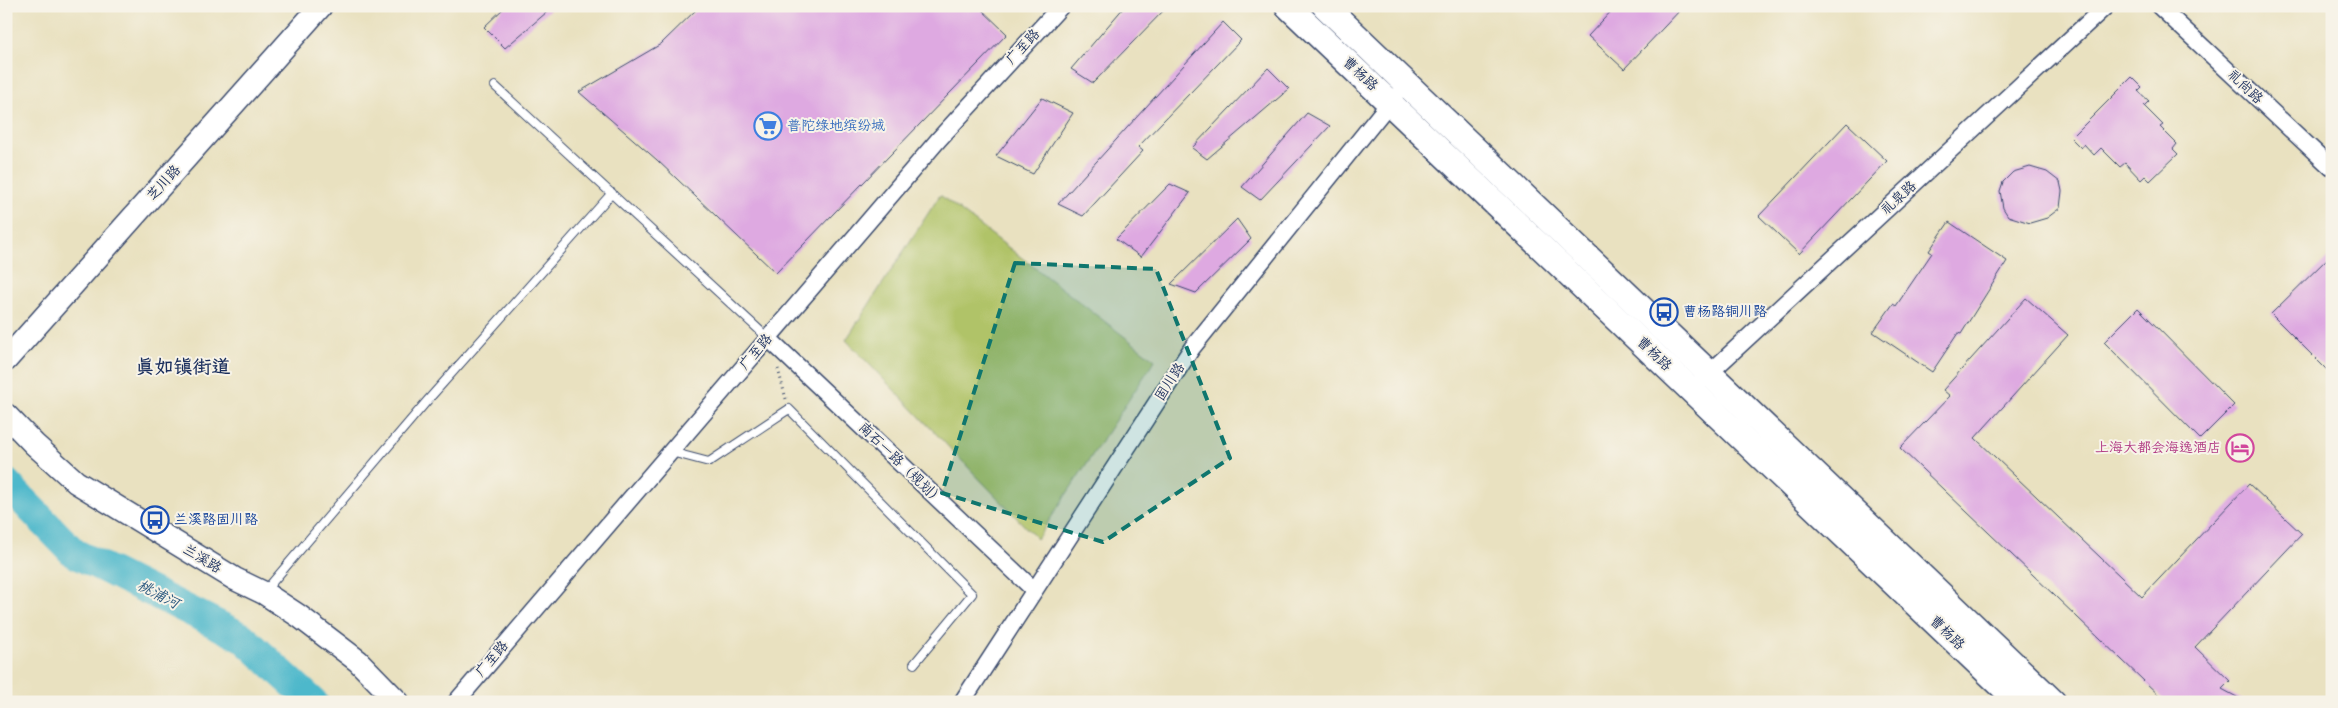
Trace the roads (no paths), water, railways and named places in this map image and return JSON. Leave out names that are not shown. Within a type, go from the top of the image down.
[{"type":"main road","name":"曹杨路","points":[[1288,6],[1390,102],[2053,702]]},
{"type":"main road","name":"曹杨路","points":[[1326,6],[1406,83],[2019,702]]},
{"type":"street","name":"芝川路","points":[[6,360],[321,6]]},
{"type":"street","name":"广至路","points":[[456,702],[939,139],[1061,6]]},
{"type":"street","name":"礼泉路","points":[[1700,381],[2106,6]]},
{"type":"street","name":"礼尚路","points":[[2159,6],[2332,168]]},
{"type":"street","name":"固川路","points":[[962,702],[1192,348],[1406,83]]},
{"type":"street","name":"南石一路（规划）","points":[[768,338],[1034,590]]},
{"type":"street","name":"兰溪路","points":[[6,416],[76,482],[234,579],[264,593],[358,661],[398,702]]},
{"type":"lane","points":[[495,86],[768,338]]},
{"type":"lane","points":[[264,593],[427,401],[612,193]]},
{"type":"lane","points":[[671,452],[709,462],[789,409],[972,594],[914,664]]},
{"type":"waterway","name":"桃浦河","points":[[6,483],[74,553],[242,637],[313,702]]},
{"type":"place","name":"普陀绿地缤纷城","points":[[768,126]]},
{"type":"place","name":"曹杨路铜川路","points":[[1664,312]]},
{"type":"place","name":"上海大都会海逸酒店","points":[[2240,448]]},
{"type":"place","name":"兰溪路固川路","points":[[155,520]]},
{"type":"district","name":"真如镇街道","points":[[183,368]]}]
